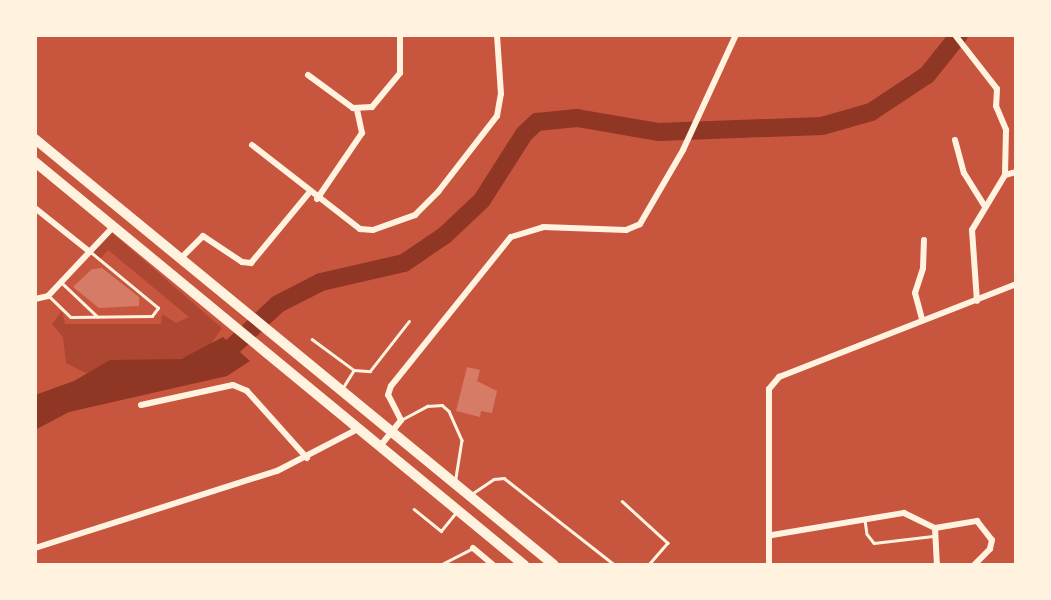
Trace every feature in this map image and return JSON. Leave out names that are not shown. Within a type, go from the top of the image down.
[{"type":"main road","points":[[35,139],[554,565]]},
{"type":"main road","points":[[35,162],[268,355],[382,445],[524,565]]},
{"type":"main road","points":[[109,199],[116,219],[113,227]]},
{"type":"main road","points":[[135,245],[132,232],[138,223]]},
{"type":"street","points":[[357,110],[372,107],[400,73],[400,35]]},
{"type":"street","points":[[382,445],[401,420],[388,395],[391,386],[442,327],[495,253],[520,231],[543,227],[626,230],[640,224],[683,150],[702,100],[736,35]]},
{"type":"street","points":[[955,35],[997,89],[996,106],[1006,130],[1004,175],[985,206],[971,240],[977,258],[977,301]]},
{"type":"street","points":[[252,145],[309,193],[366,231],[426,207],[497,116],[501,94],[496,36]]},
{"type":"street","points":[[308,75],[357,110],[362,133],[317,199]]},
{"type":"street","points":[[955,140],[964,173],[985,206]]},
{"type":"street","points":[[1004,175],[1016,172]]},
{"type":"street","points":[[181,258],[203,236],[242,262],[251,262],[309,193]]},
{"type":"street","points":[[35,208],[90,252]]},
{"type":"street","points":[[35,299],[48,296],[113,227]]},
{"type":"street","points":[[922,319],[915,293],[923,268],[924,240]]},
{"type":"street","points":[[769,565],[772,535],[768,389],[779,377],[1016,284]]},
{"type":"street","points":[[141,405],[233,385],[247,391],[307,458]]},
{"type":"street","points":[[35,548],[307,458],[360,429]]},
{"type":"street","points":[[772,535],[904,513],[935,528],[977,522],[987,529],[990,549],[974,565]]},
{"type":"street","points":[[935,528],[938,540],[937,565]]},
{"type":"street","points":[[473,548],[492,565]]},
{"type":"lane","points":[[48,296],[71,317],[152,316],[158,308],[90,252]]},
{"type":"lane","points":[[61,282],[98,317]]},
{"type":"lane","points":[[312,339],[354,370],[370,371],[409,321]]},
{"type":"lane","points":[[341,391],[354,370]]},
{"type":"lane","points":[[401,420],[427,405],[442,405],[449,411],[462,440],[455,482]]},
{"type":"lane","points":[[471,495],[494,478],[503,478],[615,565]]},
{"type":"lane","points":[[622,501],[668,543],[649,565]]},
{"type":"lane","points":[[414,509],[441,531],[459,509]]},
{"type":"lane","points":[[865,520],[867,534],[874,543],[927,533],[938,540]]},
{"type":"lane","points":[[440,565],[473,548]]},
{"type":"shaded area","points":[[110,231],[222,328],[208,348],[183,358],[88,374],[66,363],[63,337],[52,324],[62,311],[65,324],[161,324],[162,314],[176,323],[189,317],[108,250],[99,260],[90,252]]},
{"type":"shaded area","points":[[223,337],[250,361],[227,376],[69,412],[35,430],[35,395],[74,381],[110,360],[181,359]]},
{"type":"building","points":[[102,268],[139,297],[139,306],[99,308],[73,287],[92,269]]},
{"type":"building","points":[[467,367],[480,370],[477,381],[497,391],[492,413],[481,411],[480,417],[456,411]]},
{"type":"waterway","points":[[216,362],[278,304],[321,282],[404,263],[445,235],[482,200],[524,134],[537,122],[577,118],[658,132],[822,126],[871,112],[927,75],[959,35]]}]
